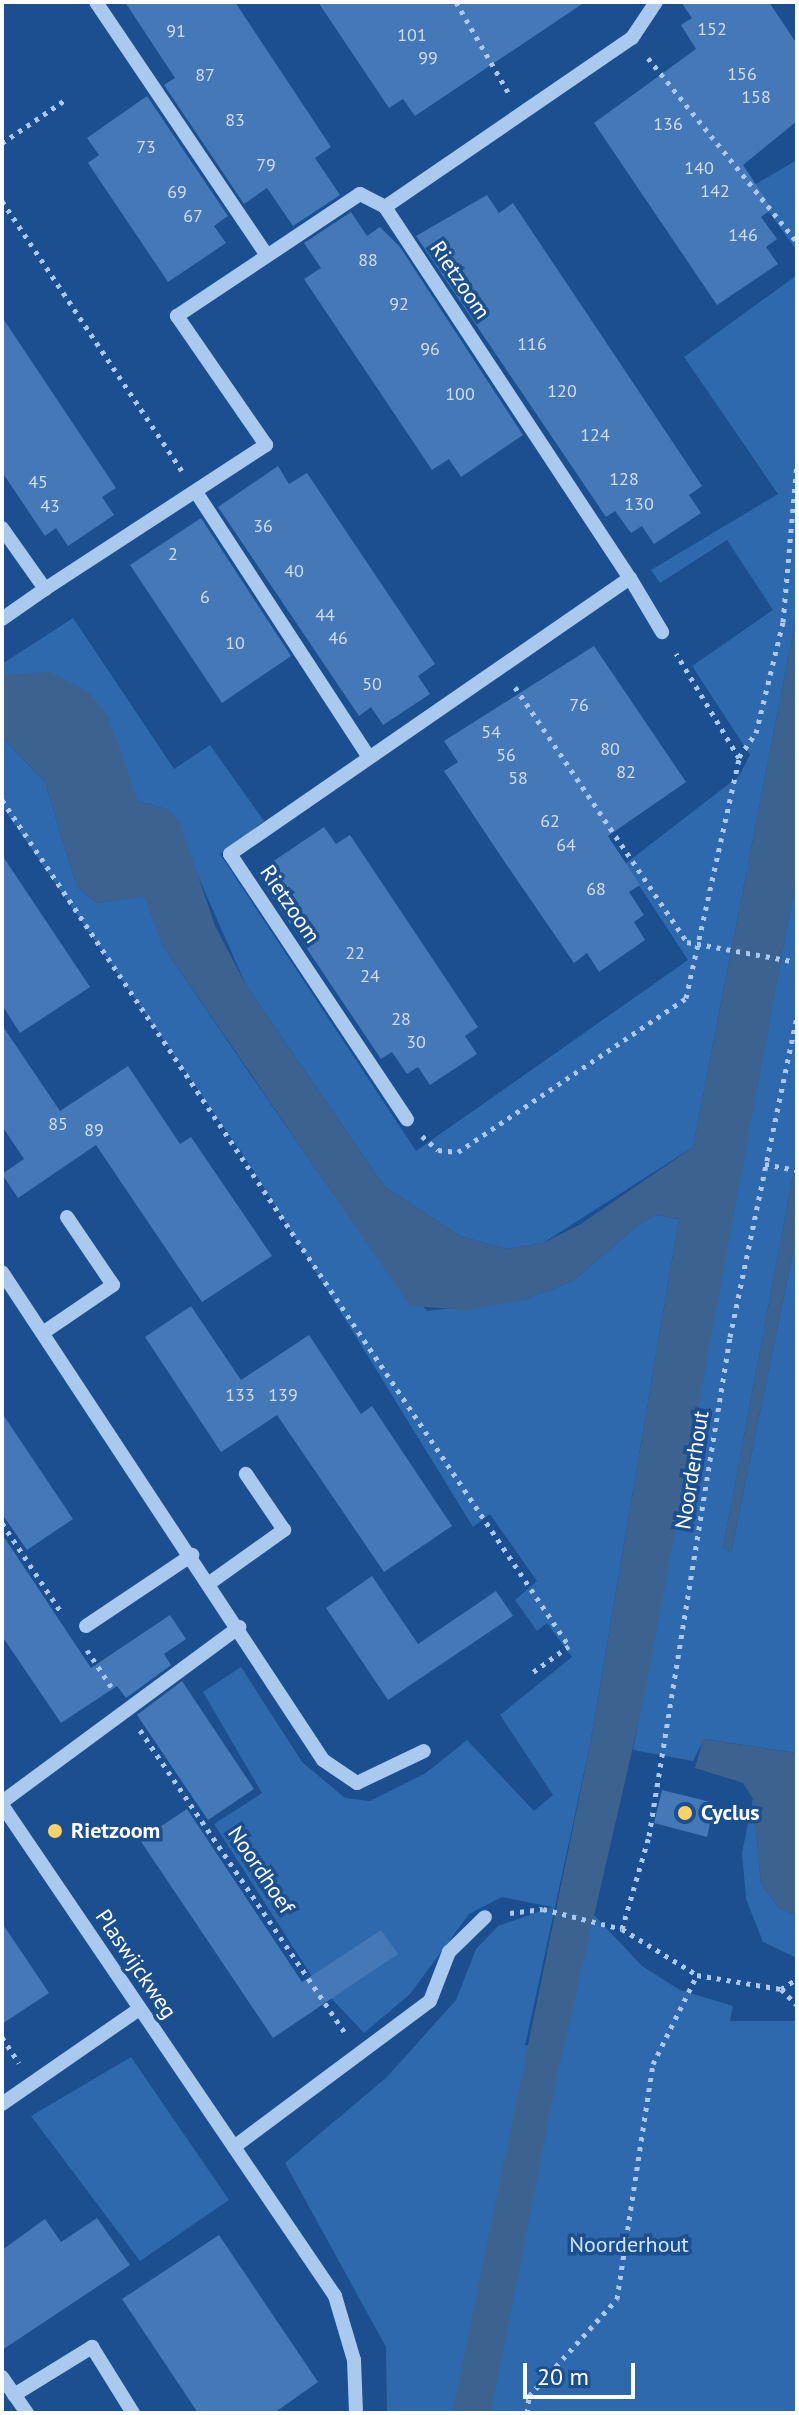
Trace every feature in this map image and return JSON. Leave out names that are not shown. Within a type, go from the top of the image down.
[{"type":"street","points":[[96,2],[265,253]]},
{"type":"street","points":[[2,619],[266,445],[177,316],[265,253],[360,194],[385,207],[632,38],[656,2]]},
{"type":"street","name":"Rietzoom","points":[[385,207],[630,578],[662,632]]},
{"type":"street","points":[[196,492],[368,756]]},
{"type":"street","points":[[2,528],[45,589]]},
{"type":"street","name":"Rietzoom","points":[[407,1119],[230,854],[630,578]]},
{"type":"street","points":[[47,1330],[113,1285],[67,1217]]},
{"type":"street","points":[[2,1272],[47,1330],[323,1760],[357,1783],[424,1751]]},
{"type":"street","points":[[211,1582],[284,1530],[246,1474]]},
{"type":"street","points":[[81,1630],[192,1555]]},
{"type":"street","points":[[2,1804],[239,1627]]},
{"type":"street","name":"Plaswijckweg","points":[[2,1804],[335,2296],[354,2360],[356,2413]]},
{"type":"street","points":[[234,2147],[430,2001],[449,1952],[485,1917]]},
{"type":"street","points":[[2,2104],[139,2009]]},
{"type":"street","points":[[14,2395],[92,2347],[133,2413]]},
{"type":"street","points":[[2,2377],[27,2413]]},
{"type":"path","points":[[456,2],[521,114]]},
{"type":"path","points":[[632,38],[797,242]]},
{"type":"path","points":[[2,143],[65,100]]},
{"type":"path","points":[[2,201],[196,492]]},
{"type":"path","points":[[407,1119],[438,1150],[458,1152],[686,998],[739,758],[756,733],[783,622],[797,463]]},
{"type":"path","points":[[662,632],[739,758]]},
{"type":"path","points":[[501,667],[687,942],[720,951],[794,962]]},
{"type":"path","points":[[2,800],[569,1646],[529,1675]]},
{"type":"path","name":"Noorderhout","points":[[622,1929],[649,1836],[730,1337],[797,1016]]},
{"type":"path","points":[[765,1164],[797,1170]]},
{"type":"path","points":[[2,1523],[68,1623]]},
{"type":"path","name":"Noordhoef","points":[[81,1630],[126,1709],[360,2055]]},
{"type":"path","points":[[485,1917],[543,1909],[597,1921],[622,1929],[697,1975],[781,1989],[797,2005]]},
{"type":"path","points":[[527,2413],[529,2396],[617,2299],[653,2064],[697,1975]]},
{"type":"path","points":[[781,1989],[797,1979]]},
{"type":"green space","points":[[797,160],[797,251],[751,187]]},
{"type":"green space","points":[[797,275],[797,613],[693,1147],[543,1243],[507,1249],[460,1236],[384,1186],[246,985],[169,810],[138,801],[125,778],[108,716],[2,675],[2,664],[73,618],[174,769],[210,745],[264,821],[220,854],[416,1151],[688,960],[625,864],[739,776],[750,755],[692,666],[773,610],[727,540],[660,583],[651,570],[778,494],[684,357]]},
{"type":"green space","points":[[2,737],[45,782],[77,887],[97,903],[145,896],[163,946],[357,1228],[427,1311],[524,1300],[573,1281],[639,1224],[657,1215],[679,1219],[590,1745],[525,2046],[568,2027],[593,1914],[642,1966],[680,1990],[733,2006],[730,2021],[797,2021],[797,2413],[387,2413],[386,2347],[285,2163],[387,2077],[456,2000],[476,1949],[498,1926],[552,1907],[502,1897],[469,1914],[410,1994],[364,2033],[315,1981],[214,1824],[262,1793],[203,1692],[241,1667],[302,1762],[345,1798],[370,1801],[426,1773],[467,1740],[534,1811],[553,1795],[500,1715],[572,1657],[547,1623],[537,1631],[515,1600],[537,1581],[490,1514],[473,1527],[252,1168],[2,806]]},
{"type":"green space","points":[[797,874],[797,1154],[723,1548],[731,1553],[797,1232],[797,1753],[704,1739],[693,1761],[633,1750]]},
{"type":"green space","points":[[753,1798],[761,1883],[779,1908],[797,1915],[797,1958],[763,1942],[746,1899],[742,1853]]},
{"type":"green space","points":[[131,2057],[229,2200],[140,2261],[31,2116]]},
{"type":"shaded area","points":[[797,613],[797,874],[644,1699],[558,2072],[491,2413],[452,2413],[590,1745],[679,1219],[657,1215],[639,1224],[573,1281],[524,1300],[468,1310],[410,1306],[163,946],[145,897],[97,903],[77,887],[45,782],[2,737],[2,675],[50,672],[88,691],[108,716],[138,801],[169,810],[180,823],[215,926],[246,985],[384,1186],[460,1236],[507,1249],[543,1243],[581,1224],[693,1147]]},
{"type":"shaded area","points":[[797,1154],[797,1232],[731,1553],[723,1548]]},
{"type":"shaded area","points":[[703,1739],[797,1753],[797,1915],[779,1908],[761,1883],[753,1799],[743,1783],[695,1768]]},
{"type":"building","points":[[125,2],[235,2],[331,147],[315,158],[340,195],[293,226],[267,188],[244,204],[164,85],[175,78]]},
{"type":"building","points":[[318,2],[585,2],[415,116],[403,99],[389,108]]},
{"type":"building","points":[[681,2],[769,2],[797,44],[797,121],[743,165],[772,209],[761,217],[777,239],[766,247],[778,264],[717,305],[594,123],[696,49],[681,25],[692,18]]},
{"type":"building","points":[[147,96],[228,216],[214,226],[226,243],[168,282],[88,163],[99,155],[87,138]]},
{"type":"building","points":[[487,195],[499,213],[513,203],[702,486],[689,495],[701,513],[654,544],[642,526],[631,533],[615,511],[606,517],[416,236]]},
{"type":"building","points":[[351,212],[367,236],[380,227],[400,247],[523,435],[461,477],[449,459],[432,470],[304,279],[321,268],[304,243]]},
{"type":"building","points":[[2,317],[116,488],[102,497],[114,515],[68,546],[56,528],[45,536],[2,472]]},
{"type":"building","points":[[278,466],[289,484],[307,473],[435,664],[418,676],[430,694],[383,725],[371,707],[359,716],[218,507]]},
{"type":"building","points":[[201,518],[291,656],[222,703],[130,565]]},
{"type":"building","points":[[594,646],[686,782],[608,836],[640,885],[629,892],[644,915],[634,922],[645,940],[599,972],[587,953],[574,963],[444,771],[458,762],[444,741]]},
{"type":"building","points":[[324,827],[336,844],[350,835],[478,1027],[465,1036],[477,1054],[430,1085],[418,1067],[407,1074],[392,1052],[381,1059],[256,873]]},
{"type":"building","points":[[2,855],[90,987],[20,1033],[2,1005]]},
{"type":"building","points":[[2,1025],[60,1111],[128,1066],[180,1144],[191,1137],[272,1256],[202,1302],[96,1145],[18,1198],[2,1174],[24,1159],[2,1126]]},
{"type":"building","points":[[191,1306],[241,1380],[309,1335],[361,1414],[372,1406],[452,1526],[384,1572],[277,1415],[221,1452],[145,1337]]},
{"type":"building","points":[[2,1413],[73,1519],[27,1550],[2,1514]]},
{"type":"building","points":[[2,1534],[91,1668],[170,1615],[186,1639],[164,1654],[171,1665],[126,1698],[117,1686],[61,1723],[2,1636]]},
{"type":"building","points":[[372,1576],[418,1644],[496,1591],[513,1616],[388,1700],[326,1608]]},
{"type":"building","points":[[182,1681],[254,1789],[208,1820],[137,1715]]},
{"type":"building","name":"Cyclus","points":[[662,1790],[715,1803],[707,1837],[654,1823]]},
{"type":"building","points":[[187,1809],[302,1982],[381,1930],[398,1954],[273,2038],[140,1840]]},
{"type":"building","points":[[2,1923],[49,1993],[2,2024]]},
{"type":"building","points":[[97,2218],[130,2265],[2,2350],[2,2250],[45,2219],[61,2242]]},
{"type":"building","points":[[219,2235],[318,2382],[274,2413],[198,2413],[122,2299]]},
{"type":"place","name":"Cyclus","points":[[685,1813]]},
{"type":"place","name":"Rietzoom","points":[[55,1831]]}]
